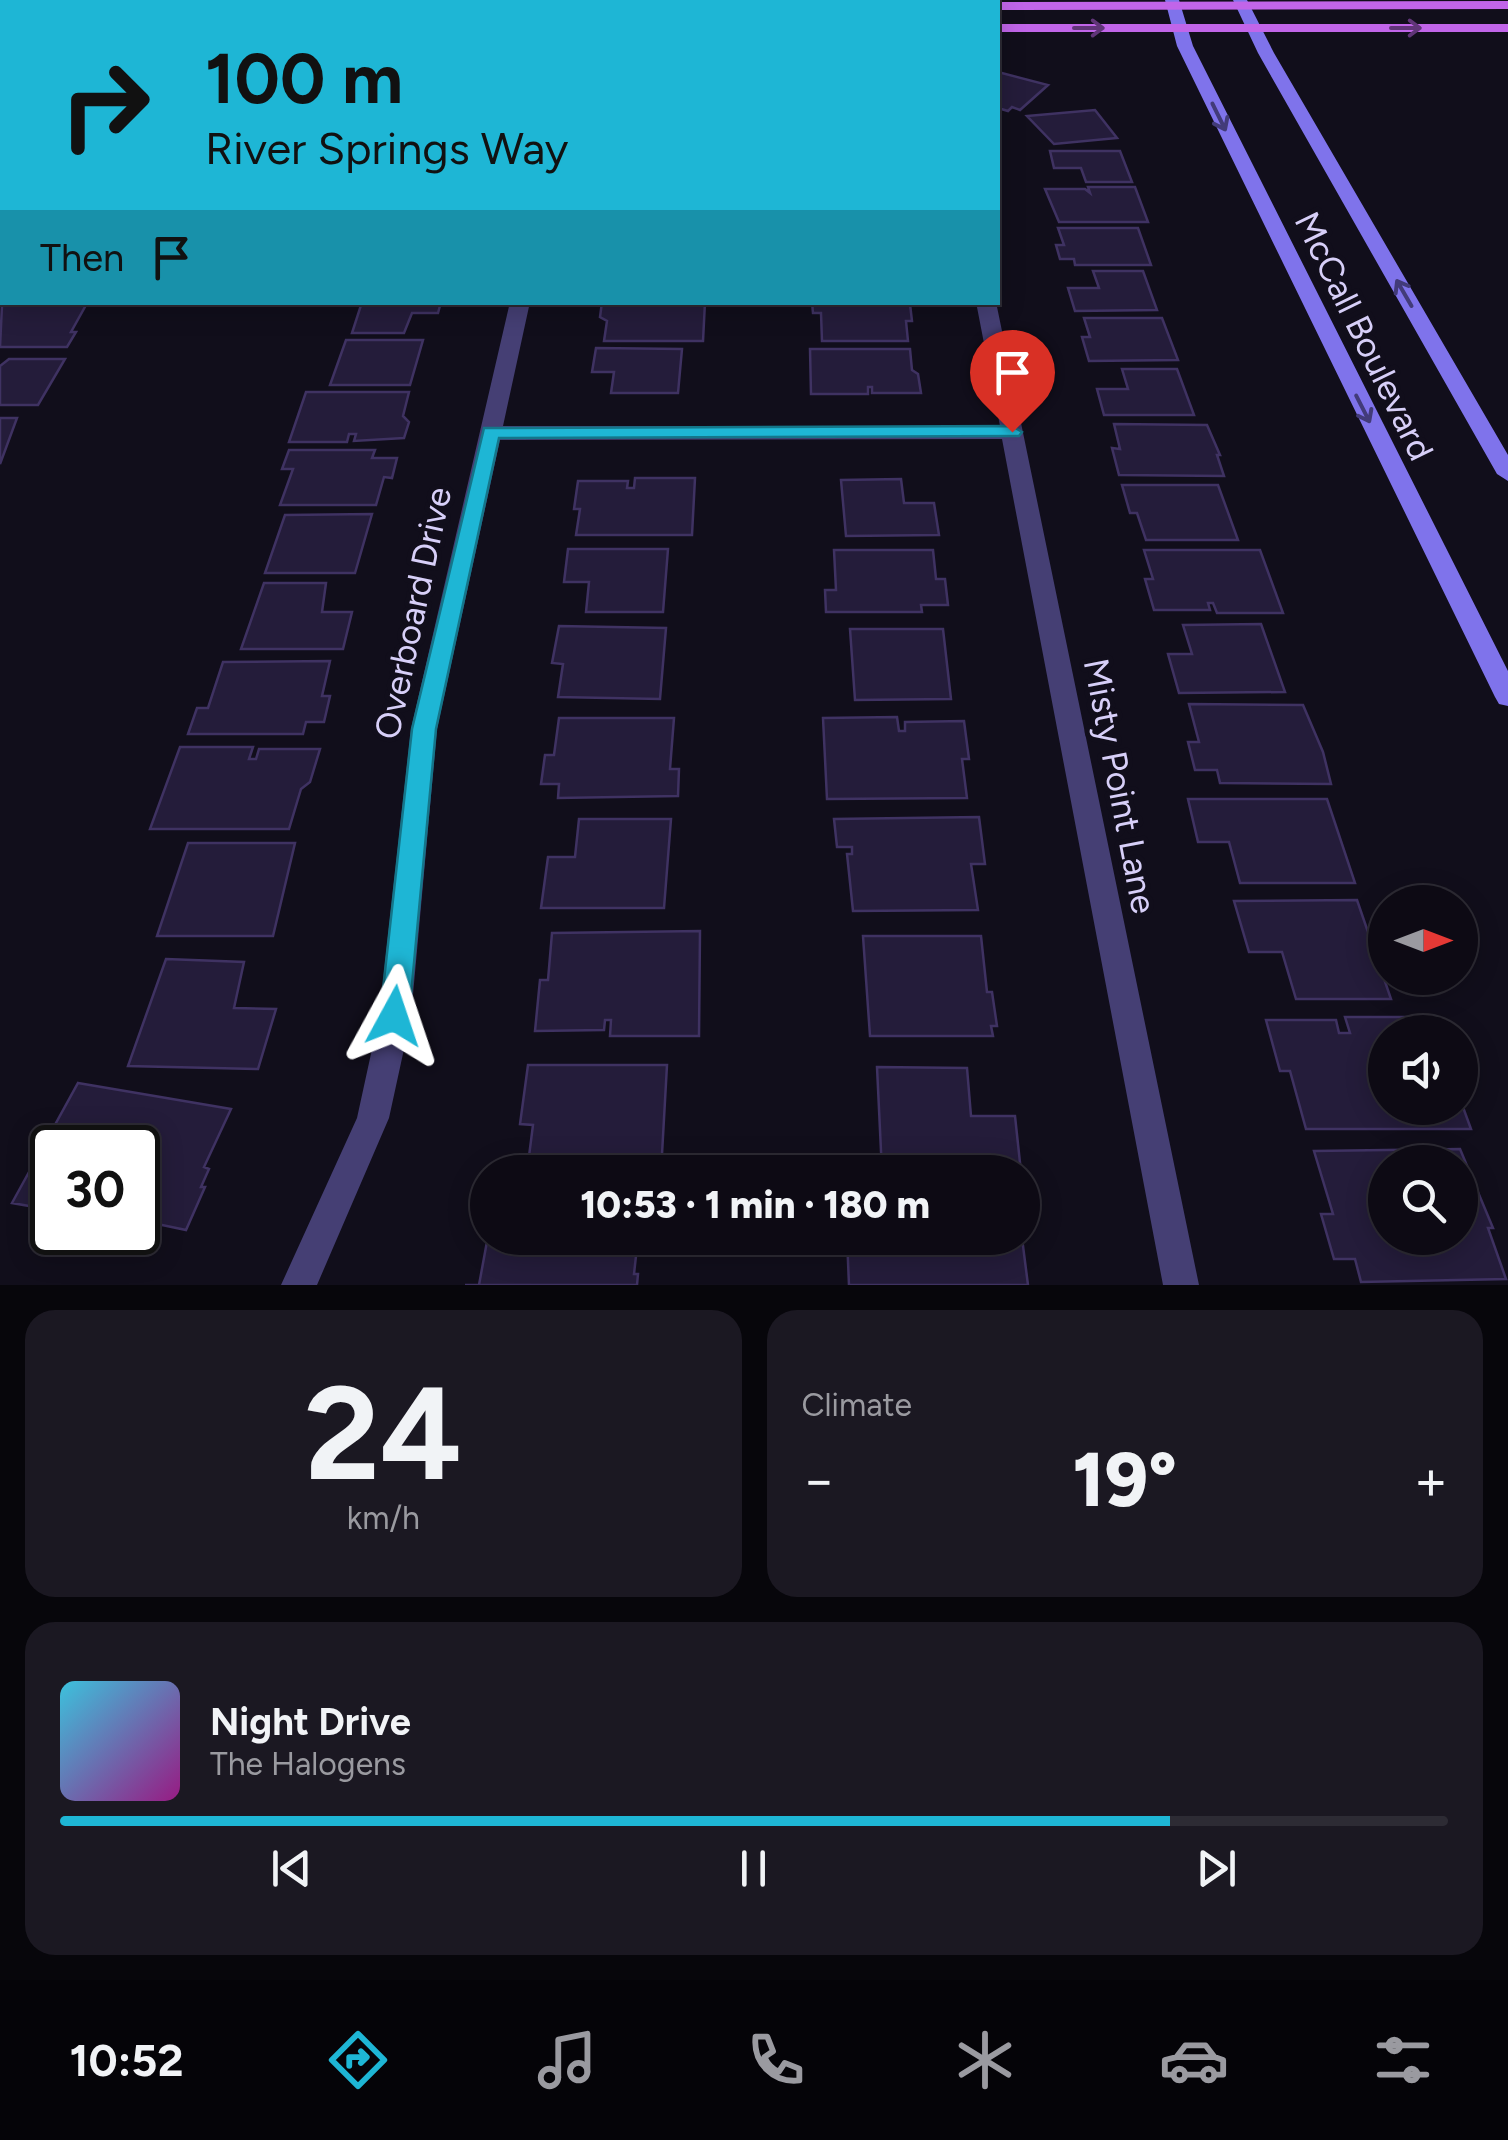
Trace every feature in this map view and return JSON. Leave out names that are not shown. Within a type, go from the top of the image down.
[{"type":"main road","points":[[1000,6],[1173,2],[1508,5]]},
{"type":"main road","name":"McCall Boulevard","points":[[1173,2],[1185,46],[1508,697]]},
{"type":"main road","name":"McCall Boulevard","points":[[1241,2],[1508,474]]},
{"type":"main road","points":[[1000,28],[1508,28]]},
{"type":"street","name":"Overboard Drive","points":[[299,1285],[373,1118],[394,1016],[424,729],[519,305]]},
{"type":"street","name":"Misty Point Lane","points":[[987,305],[1181,1285]]},
{"type":"street","points":[[491,432],[1012,432]]},
{"type":"building","points":[[1000,73],[1048,85],[1020,110],[1012,107],[1008,111],[1000,109]]},
{"type":"building","points":[[1095,110],[1117,138],[1054,144],[1027,116]]},
{"type":"building","points":[[1050,151],[1120,151],[1132,182],[1086,182],[1081,168],[1054,168]]},
{"type":"building","points":[[1088,187],[1135,187],[1148,222],[1059,222],[1045,189],[1085,189],[1090,193]]},
{"type":"building","points":[[1058,228],[1138,228],[1151,265],[1075,265],[1074,259],[1060,259],[1056,245],[1064,245]]},
{"type":"building","points":[[1093,271],[1143,271],[1157,310],[1075,311],[1068,288],[1099,288]]},
{"type":"building","points":[[2,305],[86,305],[67,347],[0,347]]},
{"type":"building","points":[[361,305],[440,305],[438,313],[412,313],[404,333],[352,333]]},
{"type":"building","points":[[602,305],[705,305],[703,341],[604,341],[607,321],[600,317]]},
{"type":"building","points":[[812,305],[910,305],[912,321],[906,321],[908,341],[822,341],[821,313],[813,313]]},
{"type":"building","points":[[1084,318],[1162,318],[1178,360],[1089,361],[1082,337],[1090,337]]},
{"type":"building","points":[[346,340],[423,340],[410,385],[330,385]]},
{"type":"building","points":[[596,348],[682,349],[678,393],[611,393],[614,372],[592,372]]},
{"type":"building","points":[[810,349],[910,349],[912,370],[918,374],[921,393],[872,393],[872,387],[868,387],[868,394],[811,394]]},
{"type":"building","points":[[9,359],[65,359],[38,405],[0,405],[0,366]]},
{"type":"building","points":[[1122,369],[1177,369],[1194,415],[1104,415],[1097,389],[1128,389]]},
{"type":"building","points":[[306,392],[409,392],[403,416],[409,422],[404,438],[354,441],[356,434],[349,434],[347,442],[289,442]]},
{"type":"building","points":[[0,418],[17,418],[0,464]]},
{"type":"building","points":[[1114,424],[1207,425],[1224,476],[1119,475],[1112,448],[1120,449]]},
{"type":"building","points":[[289,450],[375,450],[372,458],[397,458],[392,478],[384,477],[376,505],[280,505],[293,469],[282,469]]},
{"type":"building","points":[[635,478],[695,478],[692,535],[576,535],[580,509],[574,509],[578,481],[628,481],[627,488],[634,488]]},
{"type":"building","points":[[901,479],[904,503],[934,503],[939,535],[846,536],[841,480]]},
{"type":"building","points":[[1122,485],[1218,485],[1238,540],[1146,540],[1137,513],[1130,513]]},
{"type":"building","points":[[372,514],[355,573],[265,573],[285,515]]},
{"type":"building","points":[[568,549],[668,549],[663,612],[586,612],[589,582],[564,582]]},
{"type":"building","points":[[834,550],[933,550],[936,579],[945,579],[948,605],[921,605],[922,612],[826,612],[825,590],[836,590]]},
{"type":"building","points":[[1144,550],[1260,550],[1283,613],[1217,613],[1213,603],[1208,603],[1210,610],[1154,610],[1145,579],[1153,579]]},
{"type":"building","points":[[264,583],[326,583],[322,612],[352,612],[343,649],[241,649]]},
{"type":"building","points":[[1261,624],[1285,692],[1179,693],[1168,654],[1192,654],[1183,625]]},
{"type":"building","points":[[559,626],[666,628],[660,699],[558,697],[563,664],[552,663]]},
{"type":"building","points":[[850,629],[943,629],[951,699],[855,700]]},
{"type":"building","points":[[330,661],[322,696],[330,696],[324,722],[306,722],[303,734],[188,734],[197,708],[208,708],[223,662]]},
{"type":"building","points":[[1189,704],[1303,705],[1323,752],[1331,784],[1220,783],[1217,770],[1195,770],[1188,742],[1199,742]]},
{"type":"building","points":[[897,717],[899,731],[905,731],[905,722],[964,721],[969,759],[962,759],[967,798],[827,799],[823,718]]},
{"type":"building","points":[[559,718],[674,718],[670,769],[679,769],[678,796],[558,798],[559,784],[541,784],[545,755],[554,755]]},
{"type":"building","points":[[180,747],[253,747],[249,759],[256,759],[259,749],[320,749],[310,782],[301,789],[289,829],[150,829]]},
{"type":"building","points":[[1188,799],[1327,799],[1355,883],[1240,883],[1229,842],[1198,842]]},
{"type":"building","points":[[979,817],[985,864],[971,864],[978,910],[853,911],[847,854],[852,854],[852,847],[837,847],[834,819]]},
{"type":"building","points":[[579,819],[671,819],[664,908],[541,908],[548,857],[575,857]]},
{"type":"building","points":[[188,843],[295,843],[273,936],[157,936]]},
{"type":"building","points":[[1357,900],[1368,932],[1368,995],[1390,995],[1391,999],[1296,999],[1282,952],[1249,952],[1234,901]]},
{"type":"building","points":[[700,931],[699,1036],[610,1036],[611,1020],[605,1020],[604,1030],[535,1031],[540,980],[548,980],[552,933]]},
{"type":"building","points":[[863,936],[981,936],[987,992],[992,992],[997,1026],[991,1026],[993,1036],[870,1036]]},
{"type":"building","points":[[166,959],[244,962],[234,1008],[276,1009],[258,1069],[128,1066]]},
{"type":"building","points":[[1345,1017],[1368,1017],[1368,1125],[1470,1125],[1471,1129],[1306,1129],[1290,1071],[1280,1071],[1266,1020],[1336,1020],[1339,1033],[1350,1033]]},
{"type":"building","points":[[528,1065],[667,1065],[662,1155],[529,1155],[533,1125],[520,1124]]},
{"type":"building","points":[[877,1067],[967,1068],[971,1116],[1015,1116],[1019,1155],[881,1155]]},
{"type":"building","points":[[78,1083],[231,1109],[204,1167],[209,1169],[201,1187],[205,1187],[186,1230],[160,1225],[160,1125],[55,1125]]},
{"type":"building","points":[[1368,1150],[1368,1255],[1478,1255],[1478,1192],[1493,1228],[1488,1228],[1506,1279],[1361,1282],[1355,1259],[1334,1259],[1321,1214],[1333,1214],[1314,1151]]},
{"type":"building","points":[[30,1170],[30,1206],[12,1203]]},
{"type":"building","points":[[485,1255],[636,1255],[637,1285],[479,1285]]},
{"type":"building","points":[[848,1255],[1024,1255],[1028,1285],[849,1285]]},
{"type":"route","points":[[394,1016],[424,729],[491,432],[1012,432]]}]
